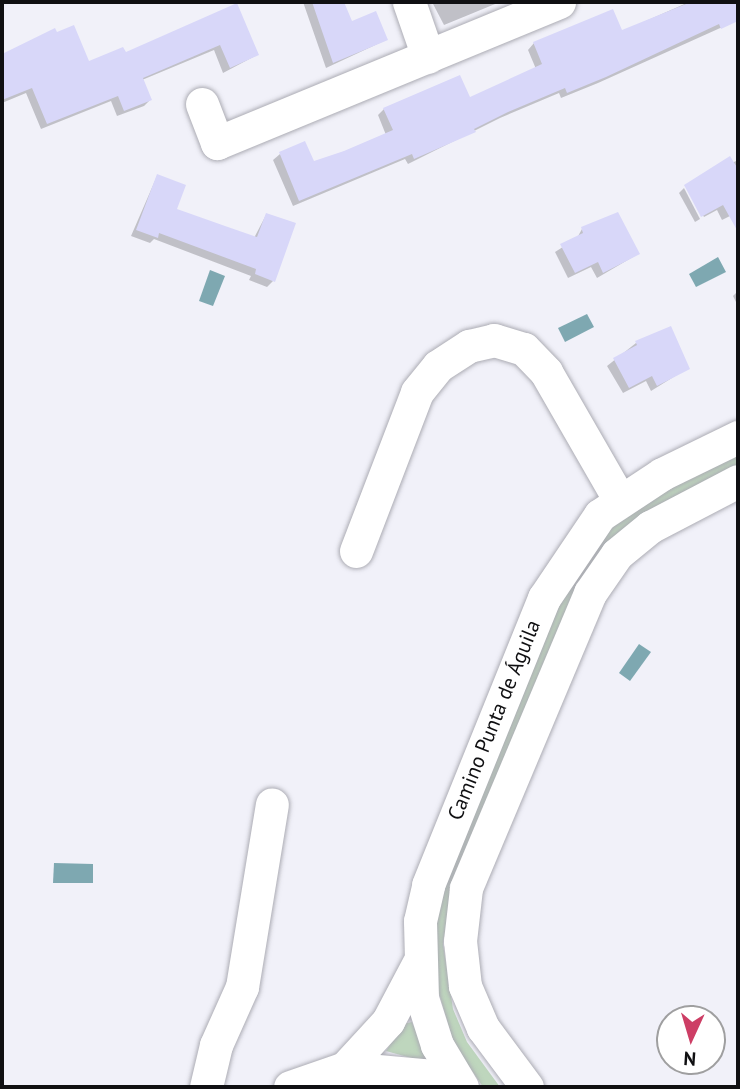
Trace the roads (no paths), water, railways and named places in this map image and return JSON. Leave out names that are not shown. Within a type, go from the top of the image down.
[{"type":"street","points":[[202,104],[217,143],[559,2]]},
{"type":"street","points":[[407,4],[428,57]]},
{"type":"street","points":[[356,551],[417,392],[438,366],[469,346],[494,340],[524,349],[546,372],[619,499]]},
{"type":"street","name":"Camino Punta de Águila","points":[[461,1086],[428,1021],[418,964],[419,921],[428,885],[544,598],[600,514],[619,499],[738,437]]},
{"type":"street","name":"Camino Punta de Águila","points":[[527,1087],[483,1028],[465,986],[460,942],[466,888],[590,593],[617,554],[650,527],[738,481]]},
{"type":"street","points":[[206,1087],[216,1045],[242,987],[272,804]]},
{"type":"street","points":[[345,1068],[388,1021],[418,964]]},
{"type":"street","points":[[290,1087],[345,1068],[384,1070],[461,1086]]},
{"type":"water","points":[[718,257],[726,272],[696,287],[689,274]]},
{"type":"water","points":[[210,270],[225,276],[213,306],[199,301]]},
{"type":"water","points":[[587,314],[594,327],[565,342],[558,328]]},
{"type":"water","points":[[639,644],[651,652],[630,681],[619,673]]},
{"type":"water","points":[[54,863],[93,864],[93,883],[53,883]]}]
